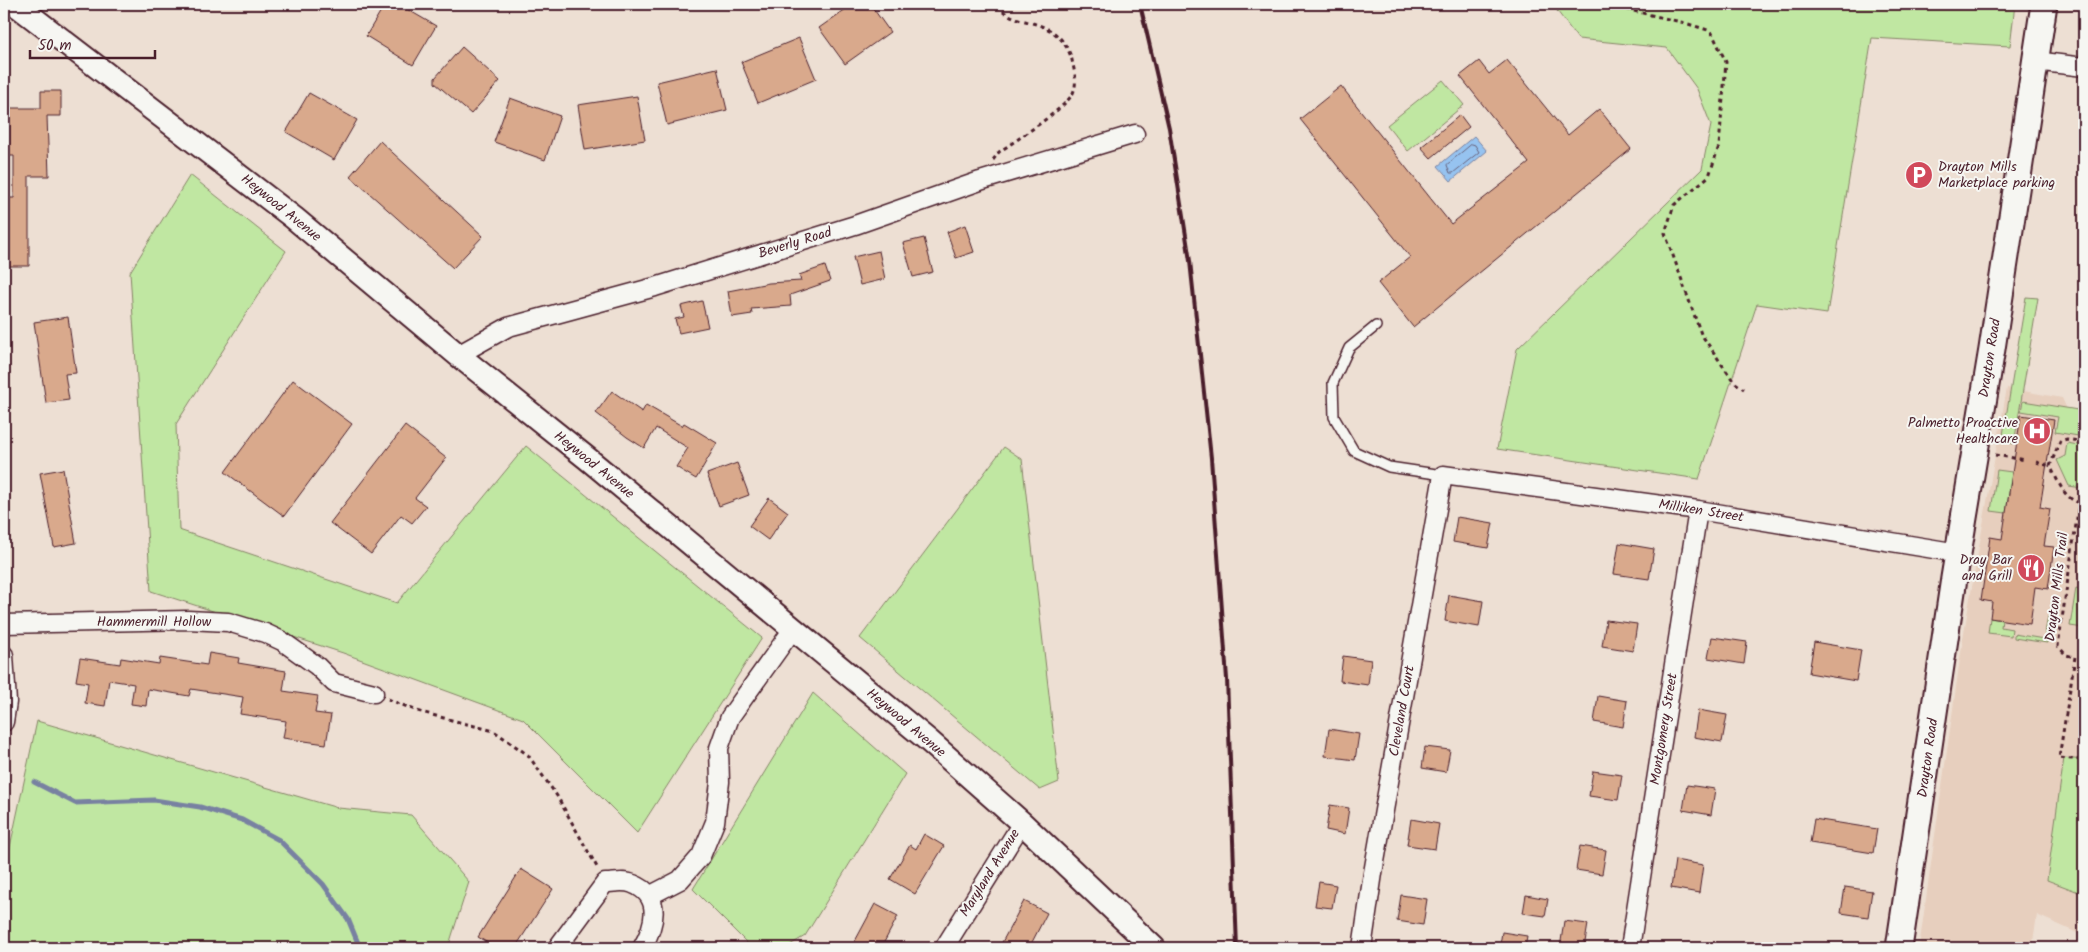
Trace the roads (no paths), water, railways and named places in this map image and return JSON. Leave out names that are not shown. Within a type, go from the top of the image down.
[{"type":"main road","name":"Drayton Road","points":[[1899,948],[1958,553],[1992,348],[2044,4]]},
{"type":"street","name":"Heywood Avenue","points":[[16,4],[294,218],[929,741],[1022,823],[1154,948]]},
{"type":"street","points":[[2035,61],[2084,67]]},
{"type":"street","name":"Beverly Road","points":[[458,355],[508,326],[656,287],[855,225],[980,181],[1135,134]]},
{"type":"street","name":"Milliken Street","points":[[1443,475],[1698,510],[1958,553]]},
{"type":"street","name":"Cleveland Court","points":[[1362,948],[1373,873],[1443,475]]},
{"type":"street","name":"Montgomery Street","points":[[1630,948],[1698,510]]},
{"type":"street","name":"Hammermill Hollow","points":[[4,624],[188,620],[228,622],[265,633],[282,641],[317,666],[334,683],[374,693]]},
{"type":"street","points":[[649,896],[680,880],[702,856],[715,822],[720,782],[719,748],[730,717],[793,629]]},
{"type":"street","points":[[4,655],[6,687],[4,722]]},
{"type":"street","name":"Maryland Avenue","points":[[944,948],[1022,823]]},
{"type":"street","points":[[557,948],[605,883],[622,882],[642,888],[654,906],[654,915],[648,936],[642,948]]},
{"type":"lane","points":[[1376,326],[1349,348],[1333,383],[1334,417],[1354,451],[1390,467],[1443,475]]},
{"type":"water","points":[[1474,136],[1487,151],[1451,181],[1438,166]]},
{"type":"waterway","points":[[34,782],[75,803],[154,800],[200,807],[242,820],[279,840],[323,884],[348,919],[360,948]]},
{"type":"railway","points":[[1140,4],[1169,128],[1190,261],[1211,458],[1227,679],[1237,948]]},
{"type":"place","name":"Drayton Mills Marketplace parking","points":[[1919,175]]},
{"type":"place","name":"Palmetto Proactive Healthcare","points":[[2037,431]]},
{"type":"place","name":"Dray Bar and Grill","points":[[2031,568]]}]
